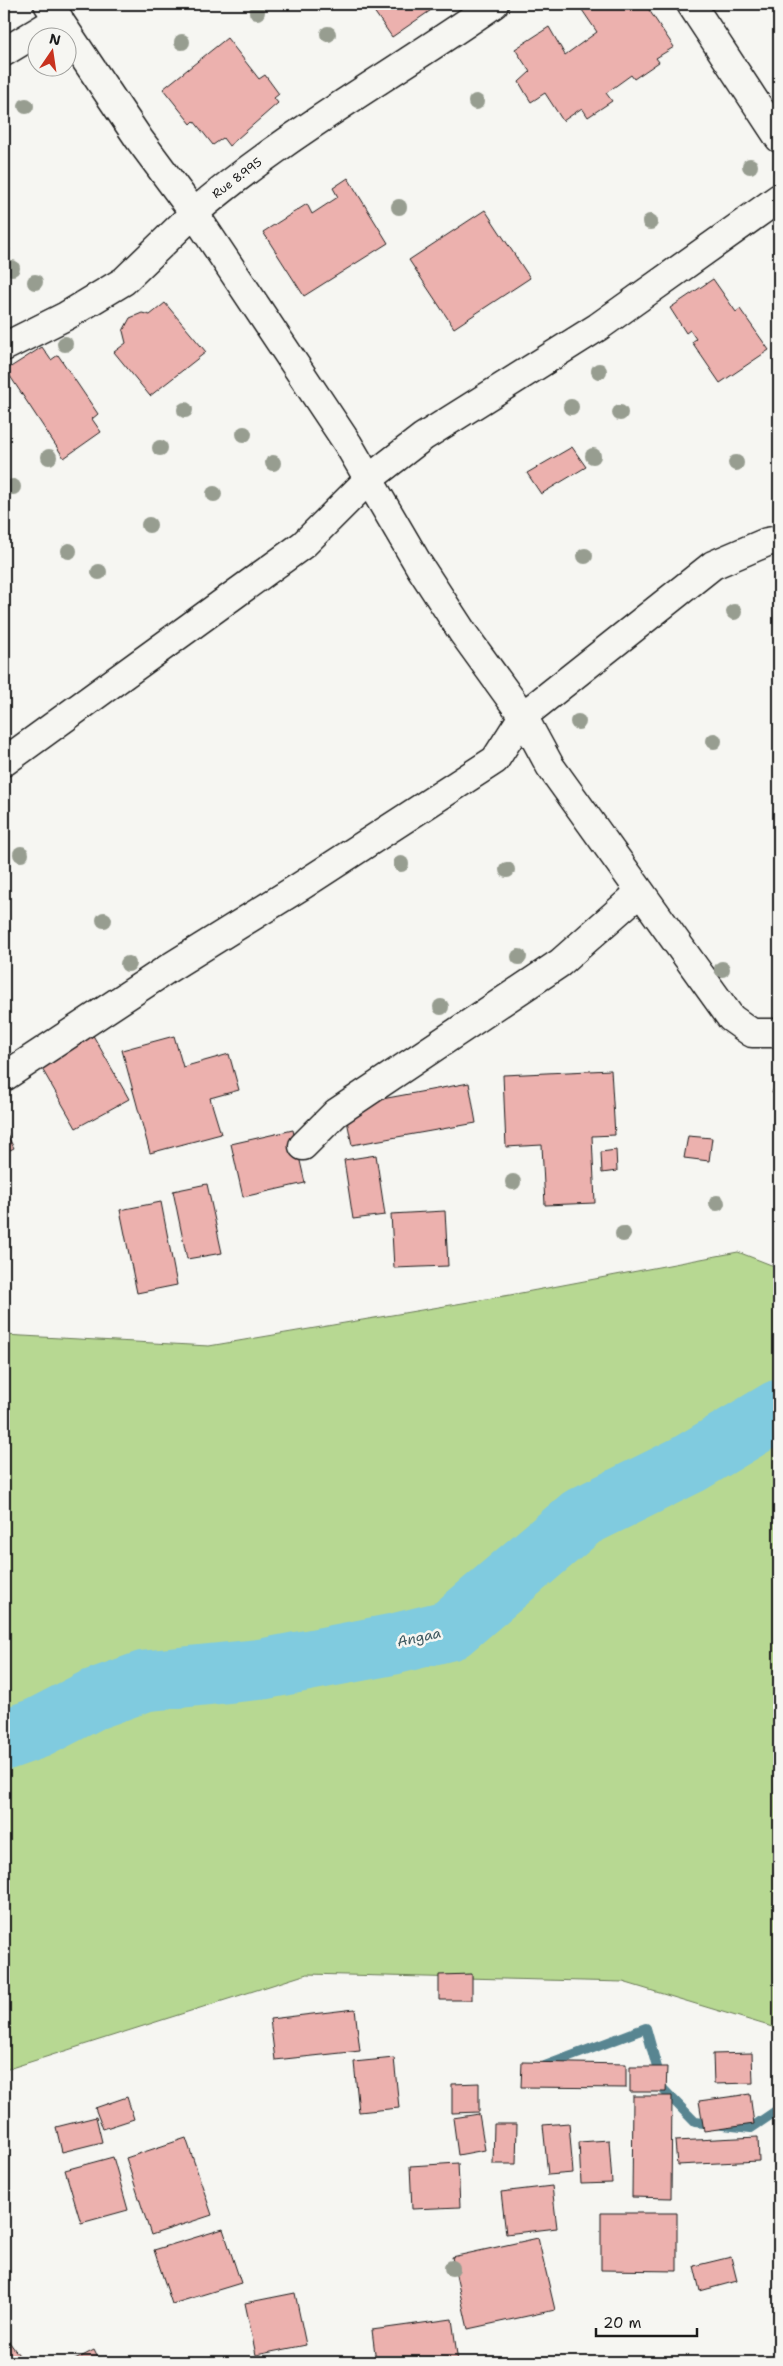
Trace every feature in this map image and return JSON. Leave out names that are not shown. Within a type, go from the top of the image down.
[{"type":"street","name":"Rue 8.995","points":[[4,347],[66,316],[124,281],[194,213],[229,183],[335,108],[494,4]]},
{"type":"street","points":[[691,4],[779,138]]},
{"type":"street","points":[[4,52],[54,11],[139,139],[194,213],[370,478],[420,567],[523,716],[550,766],[731,1018],[752,1033],[779,1033]]},
{"type":"street","points":[[4,762],[304,544],[370,478],[423,437],[598,327],[779,198]]},
{"type":"street","points":[[4,1077],[169,968],[301,886],[495,760],[523,716],[713,565],[767,542],[779,540]]},
{"type":"street","points":[[303,1146],[336,1113],[560,962],[640,892]]},
{"type":"green space","points":[[738,1252],[779,1268],[779,2029],[623,1982],[307,1974],[8,2069],[4,2068],[4,1335],[209,1346],[510,1295]]},
{"type":"building","points":[[369,4],[440,4],[392,37]]},
{"type":"building","points":[[578,4],[645,4],[674,47],[656,58],[659,62],[634,79],[631,75],[606,93],[612,101],[588,117],[582,108],[563,121],[545,93],[531,102],[519,82],[530,72],[515,49],[549,27],[565,55],[597,32]]},
{"type":"building","points":[[227,38],[259,79],[265,75],[279,94],[274,98],[278,103],[229,146],[223,138],[213,145],[194,121],[191,124],[163,89]]},
{"type":"building","points":[[348,178],[388,243],[304,296],[263,232],[307,204],[312,214],[338,197],[333,188]]},
{"type":"building","points":[[485,210],[530,278],[454,328],[409,260]]},
{"type":"building","points":[[4,240],[10,250],[4,254]]},
{"type":"building","points":[[713,279],[736,312],[740,309],[769,350],[720,383],[692,342],[696,339],[690,330],[686,333],[670,308]]},
{"type":"building","points":[[165,303],[206,352],[150,396],[114,352],[126,343],[123,331],[130,318],[142,313],[150,315]]},
{"type":"building","points":[[42,347],[51,360],[58,355],[98,414],[92,419],[101,432],[64,458],[6,370]]},
{"type":"building","points":[[572,447],[586,467],[541,494],[527,473]]},
{"type":"building","points":[[86,1023],[129,1099],[76,1128],[33,1053]]},
{"type":"building","points":[[174,1036],[183,1067],[229,1054],[239,1090],[210,1098],[221,1134],[150,1153],[122,1050]]},
{"type":"building","points":[[611,1070],[615,1135],[592,1136],[595,1203],[545,1205],[542,1145],[506,1147],[503,1075]]},
{"type":"building","points":[[779,1074],[779,1096],[772,1093]]},
{"type":"building","points":[[469,1083],[476,1123],[352,1145],[344,1106]]},
{"type":"building","points":[[4,1129],[14,1148],[4,1153]]},
{"type":"building","points":[[293,1130],[305,1183],[243,1197],[231,1144]]},
{"type":"building","points":[[688,1136],[712,1138],[709,1161],[684,1158]]},
{"type":"building","points":[[616,1150],[617,1171],[602,1173],[601,1152]]},
{"type":"building","points":[[376,1155],[385,1215],[353,1219],[344,1160]]},
{"type":"building","points":[[207,1184],[222,1253],[187,1259],[173,1191]]},
{"type":"building","points":[[161,1202],[177,1285],[137,1293],[120,1210]]},
{"type":"building","points":[[445,1211],[448,1266],[394,1268],[391,1214]]},
{"type":"building","points":[[472,1974],[472,2000],[439,2000],[439,1975]]},
{"type":"building","points":[[355,2009],[360,2051],[275,2060],[270,2019]]},
{"type":"building","points":[[752,2053],[753,2083],[714,2084],[713,2054]]},
{"type":"building","points":[[394,2058],[399,2108],[359,2112],[354,2062]]},
{"type":"building","points":[[522,2062],[626,2064],[626,2088],[521,2087]]},
{"type":"building","points":[[630,2067],[667,2067],[666,2092],[630,2092]]},
{"type":"building","points":[[479,2083],[479,2112],[452,2113],[452,2084]]},
{"type":"building","points":[[750,2094],[754,2124],[704,2131],[699,2101]]},
{"type":"building","points":[[633,2096],[672,2096],[671,2198],[632,2197]]},
{"type":"building","points":[[127,2097],[134,2119],[103,2129],[95,2108]]},
{"type":"building","points":[[479,2114],[485,2150],[458,2155],[453,2118]]},
{"type":"building","points":[[96,2117],[102,2142],[62,2152],[56,2127]]},
{"type":"building","points":[[569,2123],[573,2173],[548,2175],[543,2125]]},
{"type":"building","points":[[494,2124],[517,2124],[516,2164],[493,2164]]},
{"type":"building","points":[[758,2137],[759,2161],[677,2165],[675,2141]]},
{"type":"building","points":[[186,2138],[212,2215],[151,2235],[126,2158]]},
{"type":"building","points":[[609,2140],[612,2183],[581,2184],[579,2142]]},
{"type":"building","points":[[113,2157],[128,2210],[81,2223],[65,2170]]},
{"type":"building","points":[[458,2163],[460,2207],[412,2209],[410,2166]]},
{"type":"building","points":[[552,2186],[557,2228],[506,2234],[501,2192]]},
{"type":"building","points":[[601,2213],[677,2213],[677,2271],[601,2270]]},
{"type":"building","points":[[223,2229],[241,2283],[172,2304],[154,2250]]},
{"type":"building","points":[[538,2238],[555,2310],[468,2329],[452,2257]]},
{"type":"building","points":[[731,2257],[737,2281],[700,2291],[694,2266]]},
{"type":"building","points":[[295,2293],[306,2345],[256,2355],[245,2303]]},
{"type":"building","points":[[452,2319],[458,2362],[376,2362],[372,2330]]},
{"type":"building","points":[[4,2335],[24,2362],[4,2362]]},
{"type":"building","points":[[94,2350],[100,2362],[71,2362]]},
{"type":"waterway","name":"Angaa","points":[[4,1740],[38,1728],[92,1700],[145,1681],[263,1669],[394,1644],[450,1630],[582,1517],[689,1464],[779,1410]]},
{"type":"waterway","points":[[545,2066],[646,2028],[663,2089],[695,2122],[751,2128],[779,2109]]}]
